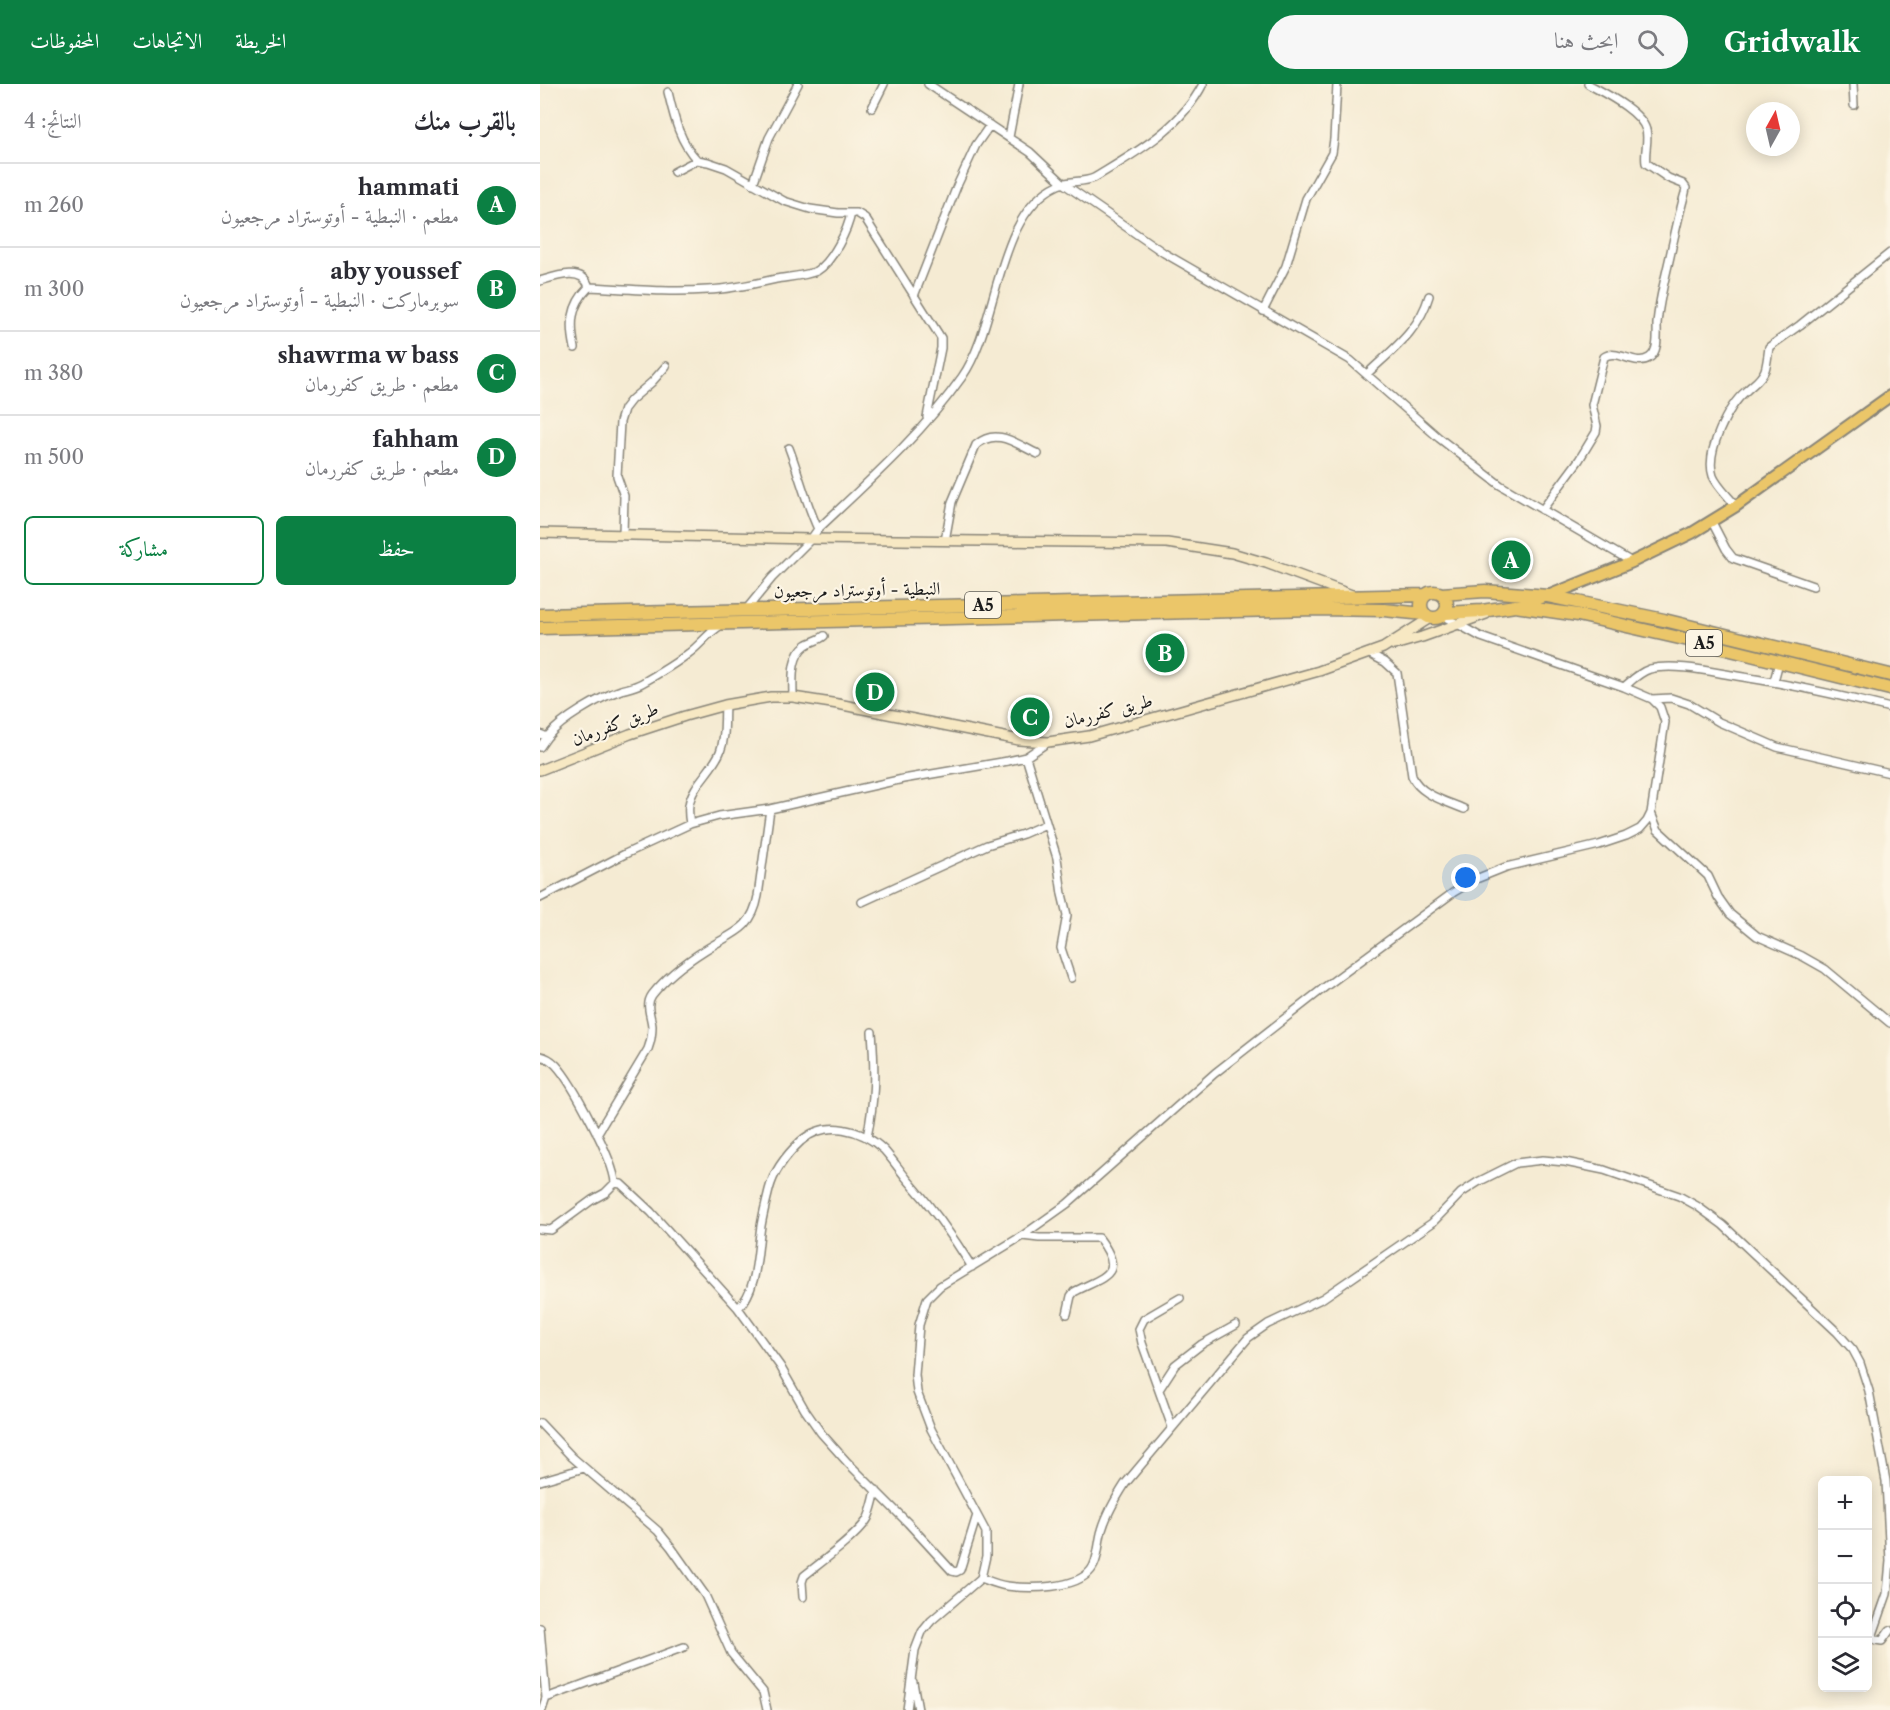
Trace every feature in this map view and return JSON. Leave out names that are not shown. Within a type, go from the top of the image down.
[{"type":"highway","name":"A5","points":[[1426,595],[1434,592],[1442,594],[1485,591],[1548,597],[1664,620],[1890,675]]},
{"type":"highway","points":[[1442,594],[1448,604],[1444,614]]},
{"type":"highway","name":"النبطية - أوتوستراد مرجعيون","points":[[540,615],[1426,595]]},
{"type":"highway","points":[[1426,595],[1422,602],[1427,616]]},
{"type":"highway","name":"A5","points":[[1427,616],[1435,618],[1444,614],[1515,606],[1578,615],[1890,689]]},
{"type":"highway","name":"النبطية - أوتوستراد مرجعيون","points":[[540,628],[1317,609],[1384,610],[1427,616]]},
{"type":"main road","points":[[1515,606],[1548,597],[1632,562],[1712,522],[1890,396]]},
{"type":"main road","points":[[540,533],[1167,543],[1214,549],[1266,563],[1355,596]]},
{"type":"main road","points":[[1383,648],[1501,609]]},
{"type":"main road","name":"طريق كفررمان","points":[[540,770],[630,735],[725,705],[771,698],[793,697],[838,704],[1019,740],[1048,742],[1089,736],[1319,671],[1383,648],[1427,616]]},
{"type":"street","points":[[753,184],[769,138],[798,84]]},
{"type":"street","points":[[872,108],[884,84]]},
{"type":"street","points":[[928,84],[1009,137],[1037,158],[1064,184],[1164,253],[1307,337],[1338,352],[1367,374],[1416,419],[1500,485],[1632,562]]},
{"type":"street","points":[[1009,137],[1019,84]]},
{"type":"street","points":[[745,611],[818,529],[877,475],[964,375],[975,353],[1016,230],[1035,204],[1058,185],[1094,178],[1144,147],[1162,134],[1188,107],[1203,84]]},
{"type":"street","points":[[1263,311],[1286,266],[1306,200],[1332,153],[1336,84]]},
{"type":"street","points":[[1542,510],[1579,460],[1596,432],[1597,426],[1592,405],[1604,357],[1612,354],[1646,360],[1650,358],[1655,349],[1664,282],[1686,189],[1683,184],[1668,178],[1646,163],[1647,133],[1642,123],[1623,105],[1588,84]]},
{"type":"street","points":[[1853,84],[1854,105]]},
{"type":"street","points":[[668,92],[684,144],[697,160],[726,168],[784,201],[810,209],[860,214],[865,218],[940,338],[941,348],[927,419]]},
{"type":"street","points":[[914,296],[975,145],[990,125]]},
{"type":"street","points":[[674,172],[697,160]]},
{"type":"street","points":[[575,348],[572,322],[583,293],[589,287],[648,291],[708,291],[811,273],[825,264],[832,255],[846,231],[851,213]]},
{"type":"street","points":[[1736,506],[1714,477],[1712,469],[1714,447],[1729,410],[1745,391],[1757,382],[1765,370],[1770,347],[1800,326],[1890,253]]},
{"type":"street","points":[[540,281],[566,274],[576,274],[583,276],[589,287]]},
{"type":"street","points":[[1367,374],[1402,342],[1417,324],[1429,296]]},
{"type":"street","points":[[623,534],[624,496],[617,476],[620,422],[624,409],[631,400],[666,366]]},
{"type":"street","points":[[945,541],[952,502],[976,445],[983,439],[995,436],[1038,454]]},
{"type":"street","points":[[789,447],[810,512],[818,529]]},
{"type":"street","points":[[1712,522],[1733,558],[1813,586]]},
{"type":"street","points":[[907,1710],[915,1650],[922,1632],[931,1621],[981,1578],[987,1543],[986,1532],[924,1413],[917,1392],[915,1375],[919,1325],[927,1299],[940,1286],[1022,1236],[1085,1189],[1215,1073],[1434,905],[1476,879],[1506,867],[1558,853],[1599,846],[1626,836],[1641,829],[1651,813],[1665,722],[1660,707],[1652,699],[1482,637],[1456,624],[1444,614]]},
{"type":"street","points":[[540,747],[544,736],[555,728],[591,704],[620,690],[634,687],[690,653],[725,622]]},
{"type":"street","points":[[793,697],[797,656],[806,645],[824,636]]},
{"type":"street","points":[[1368,653],[1385,662],[1397,673],[1415,784],[1422,790],[1464,809]]},
{"type":"street","points":[[1774,681],[1779,662]]},
{"type":"street","points":[[1624,687],[1648,670],[1703,669],[1774,681],[1890,708]]},
{"type":"street","points":[[1652,699],[1671,698],[1689,704],[1719,722],[1777,747],[1890,773]]},
{"type":"street","points":[[690,824],[688,807],[693,794],[721,750],[725,705]]},
{"type":"street","points":[[540,898],[625,854],[690,824],[719,816],[770,808],[894,781],[1026,757],[1048,742]]},
{"type":"street","points":[[1026,757],[1057,858],[1067,915],[1061,948],[1071,978]]},
{"type":"street","points":[[597,1134],[648,1049],[652,1026],[648,1005],[651,997],[686,962],[738,932],[756,908],[770,808]]},
{"type":"street","points":[[1651,813],[1658,830],[1708,876],[1718,897],[1730,914],[1767,941],[1825,969],[1890,1023]]},
{"type":"street","points":[[862,902],[987,845],[1046,824]]},
{"type":"street","points":[[867,1137],[873,1111],[875,1080],[872,1032]]},
{"type":"street","points":[[540,1056],[549,1059],[564,1075],[597,1134],[613,1171],[615,1183]]},
{"type":"street","points":[[738,1308],[743,1304],[751,1288],[758,1260],[761,1227],[770,1188],[778,1167],[805,1138],[820,1130],[845,1129],[867,1137],[883,1150],[927,1200],[972,1267]]},
{"type":"street","points":[[981,1578],[1005,1586],[1029,1587],[1073,1582],[1085,1575],[1092,1569],[1102,1528],[1125,1484],[1248,1338],[1268,1324],[1323,1298],[1432,1223],[1461,1193],[1478,1182],[1516,1163],[1543,1160],[1604,1170],[1678,1196],[1714,1219],[1837,1332],[1853,1350],[1869,1391],[1886,1481],[1890,1561],[1887,1594],[1872,1637],[1882,1641],[1890,1630]]},
{"type":"street","points":[[540,1230],[551,1230],[615,1183]]},
{"type":"street","points":[[615,1183],[626,1188],[651,1212],[738,1308],[780,1366],[812,1422],[847,1462],[952,1571],[960,1570],[977,1515]]},
{"type":"street","points":[[1022,1236],[1099,1238],[1107,1250],[1113,1262],[1111,1270],[1074,1292],[1067,1314]]},
{"type":"street","points":[[1172,1427],[1139,1329],[1144,1319],[1180,1299]]},
{"type":"street","points":[[1160,1388],[1175,1365],[1202,1344],[1236,1325]]},
{"type":"street","points":[[540,1423],[584,1468],[658,1531],[705,1595],[731,1653],[763,1692],[767,1710]]},
{"type":"street","points":[[540,1481],[584,1468]]},
{"type":"street","points":[[804,1597],[801,1582],[804,1576],[851,1538],[863,1525],[871,1510],[876,1490]]},
{"type":"street","points":[[540,1628],[546,1698],[542,1710]]},
{"type":"street","points":[[546,1698],[684,1647]]},
{"type":"street","points":[[911,1673],[918,1710]]},
{"type":"place","name":"hammati","points":[[1511,560]]},
{"type":"place","name":"aby youssef","points":[[1165,653]]},
{"type":"place","name":"fahham","points":[[875,692]]},
{"type":"place","name":"shawrma w bass","points":[[1030,717]]}]
